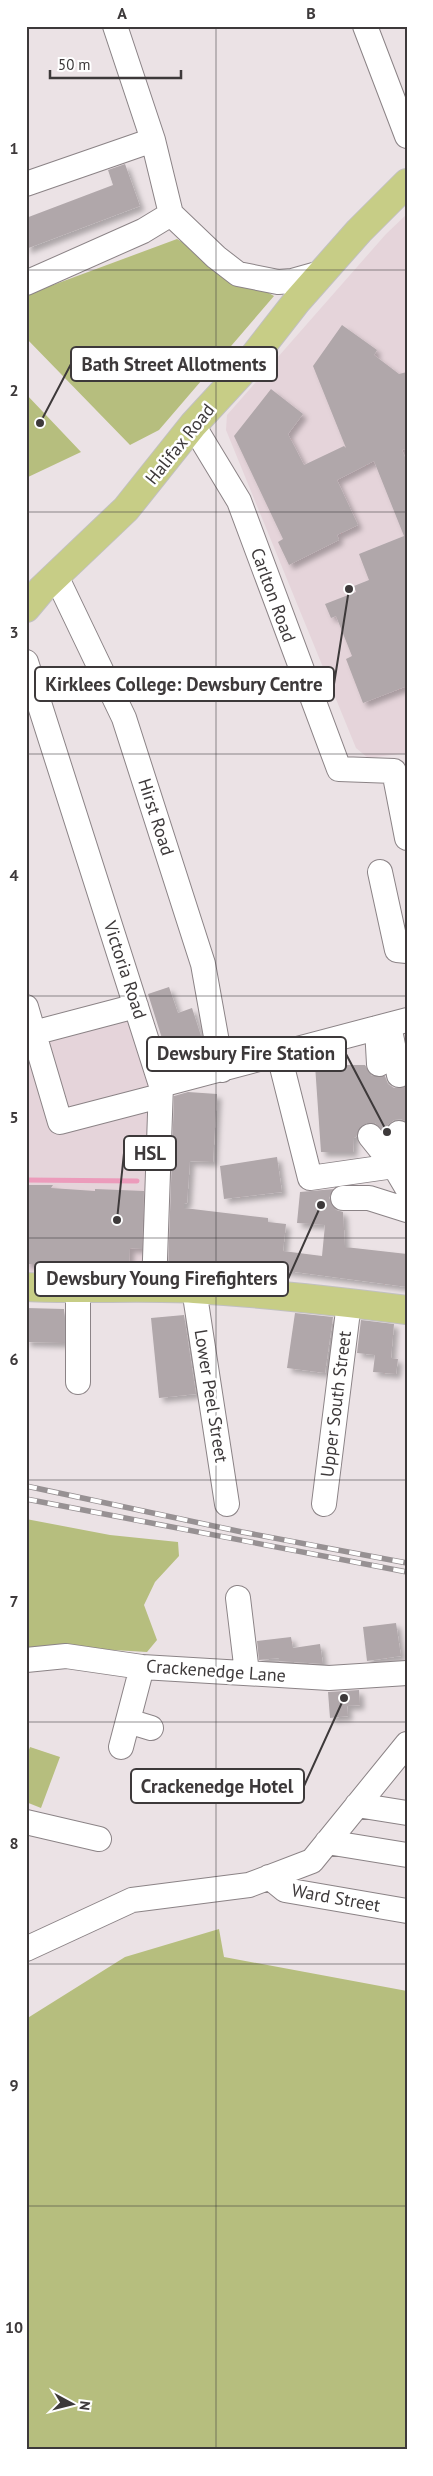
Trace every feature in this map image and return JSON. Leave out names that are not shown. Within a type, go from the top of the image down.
[{"type":"main road","name":"Halifax Road","points":[[38,590],[126,509],[193,425],[240,374],[297,301],[360,231],[407,183]]},
{"type":"main road","points":[[26,1286],[78,1290],[194,1289],[407,1310]]},
{"type":"street","points":[[115,26],[153,140],[171,214],[216,257],[238,274],[278,282],[292,281],[324,272]]},
{"type":"street","points":[[365,26],[407,136]]},
{"type":"street","points":[[26,184],[153,140]]},
{"type":"street","points":[[26,283],[143,231],[171,214]]},
{"type":"street","name":"Carlton Road","points":[[193,425],[239,501],[339,769],[400,770],[407,838]]},
{"type":"street","name":"Hirst Road","points":[[38,590],[124,718],[203,964],[222,1070]]},
{"type":"street","name":"Victoria Road","points":[[26,662],[136,1006],[160,1090],[154,1288]]},
{"type":"street","points":[[380,872],[397,950],[407,951]]},
{"type":"street","points":[[30,1034],[136,1006]]},
{"type":"street","points":[[26,1007],[30,1034],[60,1122],[222,1070],[387,1025]]},
{"type":"street","points":[[387,1025],[388,1066]]},
{"type":"street","points":[[387,1025],[388,1066]]},
{"type":"street","points":[[279,1054],[310,1178],[394,1166]]},
{"type":"street","points":[[391,1137],[394,1166]]},
{"type":"street","points":[[391,1137],[394,1166],[407,1188]]},
{"type":"street","points":[[342,1198],[369,1198],[407,1210]]},
{"type":"street","name":"Lower Peel Street","points":[[194,1289],[227,1504]]},
{"type":"street","points":[[78,1290],[78,1382]]},
{"type":"street","name":"Upper South Street","points":[[324,1504],[349,1303]]},
{"type":"street","points":[[238,1598],[247,1673]]},
{"type":"street","name":"Crackenedge Lane","points":[[26,1660],[66,1656],[142,1667],[328,1678],[407,1673]]},
{"type":"street","points":[[121,1747],[142,1667]]},
{"type":"street","points":[[128,1722],[151,1728]]},
{"type":"street","points":[[26,1949],[132,1900],[248,1885],[312,1861],[405,1748]]},
{"type":"street","points":[[357,1805],[407,1813]]},
{"type":"street","points":[[26,1822],[98,1839]]},
{"type":"street","points":[[327,1842],[407,1855]]},
{"type":"street","name":"Ward Street","points":[[269,1877],[285,1890],[407,1911]]},
{"type":"shaded area","points":[[407,214],[407,753],[368,758],[356,748],[226,430],[227,415],[386,234]]},
{"type":"shaded area","points":[[136,1006],[161,1085],[154,1288],[26,1285],[26,1036]]},
{"type":"green space","points":[[177,239],[274,296],[159,430],[130,445],[26,338],[26,295]]},
{"type":"green space","points":[[26,394],[81,452],[26,478]]},
{"type":"green space","points":[[26,1519],[110,1535],[178,1542],[179,1556],[155,1582],[144,1605],[157,1640],[147,1652],[80,1648],[26,1648]]},
{"type":"green space","points":[[30,1747],[60,1757],[41,1808],[26,1802],[26,1758]]},
{"type":"green space","points":[[219,1929],[224,1957],[407,1991],[407,2450],[26,2450],[26,2019],[125,1957]]},
{"type":"building","points":[[125,164],[140,206],[26,249],[26,218],[113,185],[108,170]]},
{"type":"building","points":[[342,325],[377,350],[374,355],[399,374],[407,372],[407,448],[402,450],[407,462],[407,686],[363,703],[346,659],[352,656],[336,616],[331,618],[325,604],[356,592],[354,586],[369,580],[359,554],[404,536],[374,461],[337,480],[358,525],[337,535],[339,540],[289,565],[278,542],[283,539],[234,436],[271,389],[303,414],[288,434],[304,465],[344,446],[346,448],[313,366]]},
{"type":"building","points":[[169,987],[178,1013],[192,1008],[202,1039],[166,1051],[148,994]]},
{"type":"building","points":[[315,1065],[365,1065],[372,1076],[385,1076],[388,1084],[394,1088],[407,1086],[407,1122],[401,1119],[394,1120],[388,1125],[385,1133],[375,1123],[367,1123],[361,1126],[354,1138],[353,1152],[321,1152]]},
{"type":"building","points":[[188,1092],[217,1094],[213,1162],[190,1161],[187,1203],[184,1204],[184,1208],[268,1218],[268,1222],[286,1224],[283,1251],[322,1256],[325,1225],[297,1223],[300,1192],[334,1189],[329,1198],[336,1210],[343,1212],[345,1247],[407,1254],[407,1287],[280,1270],[280,1276],[227,1270],[227,1273],[168,1270],[174,1096]]},
{"type":"building","points":[[277,1157],[282,1192],[224,1199],[220,1166]]},
{"type":"building","points":[[26,1185],[53,1185],[51,1188],[95,1191],[95,1189],[144,1191],[142,1249],[130,1248],[129,1264],[46,1261],[46,1264],[26,1264]]},
{"type":"building","points":[[26,1308],[64,1309],[64,1343],[26,1342]]},
{"type":"building","points":[[295,1313],[333,1317],[325,1373],[287,1368]]},
{"type":"building","points":[[184,1315],[196,1394],[159,1398],[151,1318]]},
{"type":"building","points":[[361,1320],[394,1324],[391,1358],[398,1359],[396,1374],[373,1372],[375,1355],[357,1353]]},
{"type":"building","points":[[396,1623],[401,1656],[367,1661],[363,1627]]},
{"type":"building","points":[[291,1637],[293,1648],[320,1644],[323,1664],[279,1661],[279,1658],[259,1660],[257,1641]]},
{"type":"building","points":[[359,1690],[360,1705],[347,1706],[348,1716],[330,1718],[328,1692]]},
{"type":"waterway","points":[[26,1180],[137,1181]]},
{"type":"railway","points":[[26,1486],[242,1532],[407,1563]]},
{"type":"railway","points":[[26,1499],[407,1572]]},
{"type":"place","name":"Bath Street Allotments","points":[[40,423]]},
{"type":"place","name":"Kirklees College: Dewsbury Centre","points":[[349,589]]},
{"type":"place","name":"Dewsbury Fire Station","points":[[387,1132]]},
{"type":"place","name":"Dewsbury Young Firefighters","points":[[321,1205]]},
{"type":"place","name":"HSL","points":[[117,1220]]},
{"type":"place","name":"Crackenedge Hotel","points":[[344,1698]]}]
